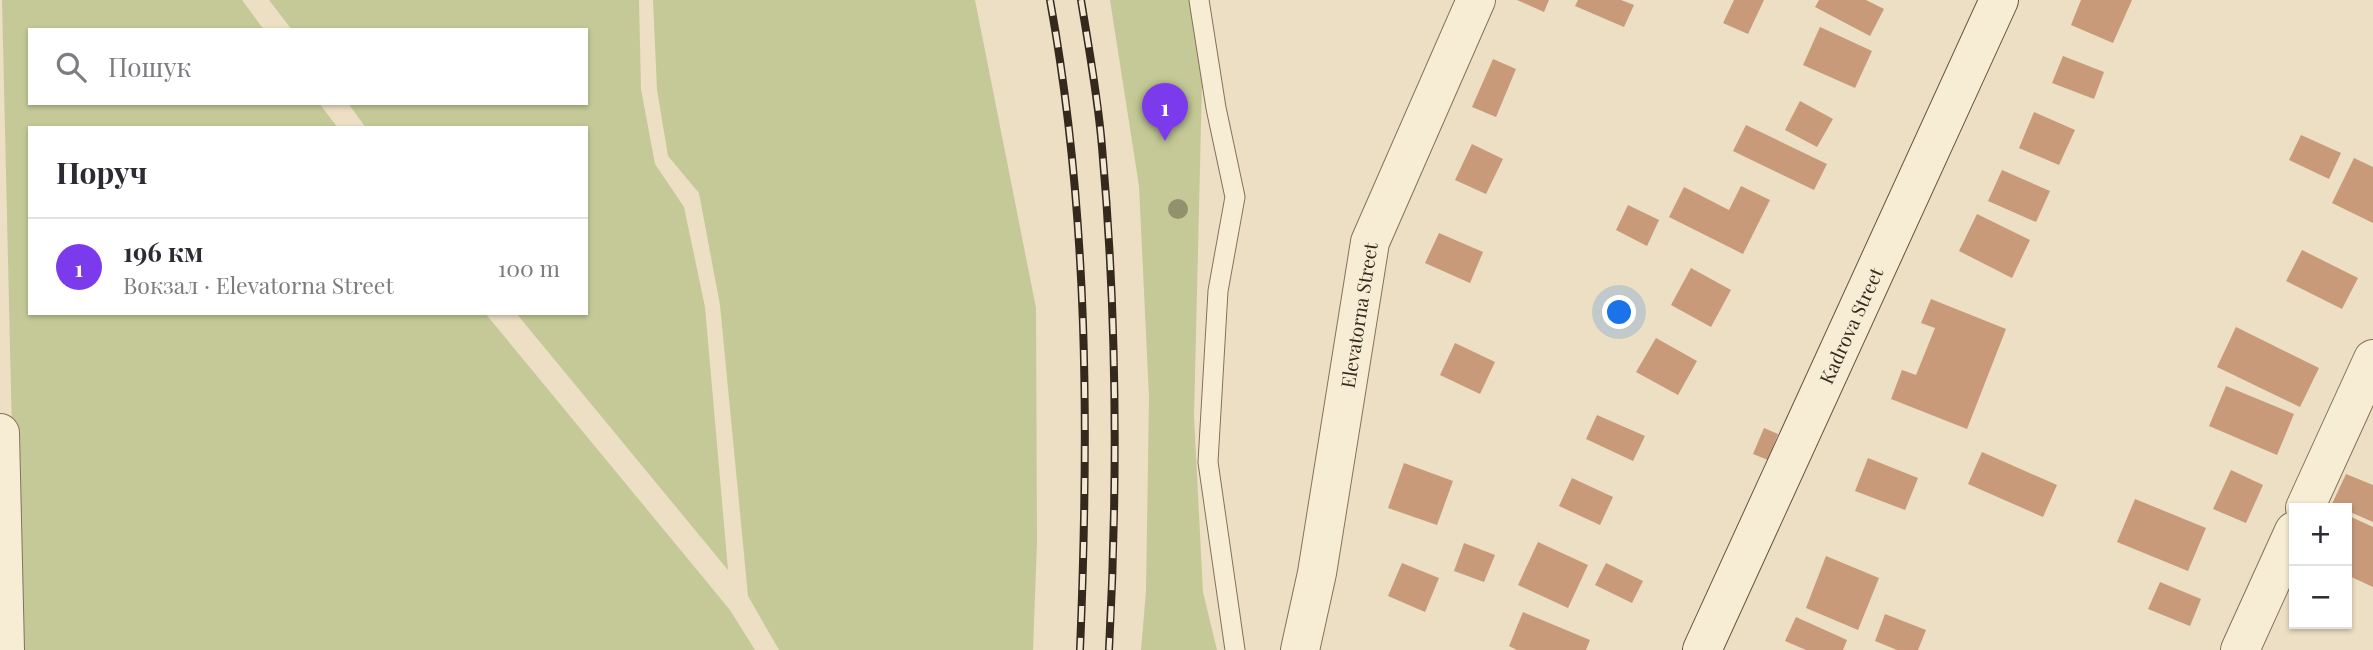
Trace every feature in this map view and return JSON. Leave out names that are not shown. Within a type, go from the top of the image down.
[{"type":"street","name":"Elevatorna Street","points":[[1300,650],[1317,573],[1370,242],[1476,0]]},
{"type":"street","name":"Kadrova Street","points":[[1702,650],[1998,0]]},
{"type":"street","points":[[2307,503],[2373,359]]},
{"type":"street","points":[[0,433],[5,650]]},
{"type":"street","points":[[2240,650],[2289,542]]},
{"type":"lane","points":[[1199,0],[1216,108],[1236,197],[1218,291],[1208,462],[1236,650]]},
{"type":"green space","points":[[2,0],[242,0],[263,28],[28,28],[28,105],[321,105],[336,126],[28,126],[28,315],[487,315],[730,610],[755,650],[17,650]]},
{"type":"green space","points":[[269,0],[639,0],[641,89],[655,164],[684,207],[705,307],[728,570],[518,315],[588,315],[588,126],[365,126],[349,105],[588,105],[588,28],[290,28]]},
{"type":"green space","points":[[653,0],[975,0],[1036,308],[1037,542],[1033,650],[779,650],[748,596],[720,305],[699,193],[668,156],[657,90]]},
{"type":"green space","points":[[1110,0],[1204,0],[1194,417],[1203,592],[1217,650],[1141,650],[1146,591],[1149,397],[1139,186]]},
{"type":"building","points":[[1517,0],[1549,0],[1544,12]]},
{"type":"building","points":[[1578,0],[1621,0],[1634,5],[1624,27],[1575,6]]},
{"type":"building","points":[[1734,0],[1764,0],[1748,34],[1723,23]]},
{"type":"building","points":[[1819,0],[1866,0],[1884,9],[1870,36],[1815,7]]},
{"type":"building","points":[[2081,0],[2132,0],[2113,43],[2071,25]]},
{"type":"building","points":[[1820,27],[1872,51],[1855,88],[1803,65]]},
{"type":"building","points":[[2063,56],[2104,72],[2094,99],[2052,83]]},
{"type":"building","points":[[1493,59],[1516,69],[1496,117],[1472,107]]},
{"type":"building","points":[[1800,101],[1833,119],[1817,147],[1785,130]]},
{"type":"building","points":[[2034,112],[2075,130],[2059,165],[2019,148]]},
{"type":"building","points":[[1746,125],[1827,164],[1814,190],[1733,151]]},
{"type":"building","points":[[2301,135],[2341,153],[2329,179],[2289,160]]},
{"type":"building","points":[[1472,144],[1503,159],[1486,194],[1455,180]]},
{"type":"building","points":[[2354,158],[2373,167],[2373,223],[2332,203]]},
{"type":"building","points":[[2002,170],[2050,191],[2036,222],[1988,201]]},
{"type":"building","points":[[1741,186],[1770,200],[1743,254],[1669,217],[1684,187],[1729,210]]},
{"type":"building","points":[[1628,205],[1659,220],[1647,246],[1616,230]]},
{"type":"building","points":[[1977,214],[2030,240],[2012,278],[1959,251]]},
{"type":"building","points":[[1439,233],[1483,252],[1470,283],[1425,263]]},
{"type":"building","points":[[2302,250],[2358,278],[2342,309],[2286,281]]},
{"type":"building","points":[[1691,268],[1731,290],[1711,327],[1671,305]]},
{"type":"building","points":[[1931,299],[2006,329],[1967,429],[1891,399],[1902,370],[1916,375],[1935,328],[1921,323]]},
{"type":"building","points":[[2236,327],[2319,368],[2300,407],[2217,367]]},
{"type":"building","points":[[1656,338],[1697,361],[1678,395],[1636,372]]},
{"type":"building","points":[[1455,343],[1495,362],[1480,394],[1440,375]]},
{"type":"building","points":[[2226,386],[2294,414],[2277,455],[2209,426]]},
{"type":"building","points":[[1597,415],[1645,436],[1633,461],[1586,439]]},
{"type":"building","points":[[1764,428],[1778,434],[1768,460],[1753,454]]},
{"type":"building","points":[[1982,452],[2057,485],[2043,517],[1968,484]]},
{"type":"building","points":[[1868,458],[1918,478],[1905,510],[1855,491]]},
{"type":"building","points":[[1404,463],[1453,481],[1437,525],[1388,508]]},
{"type":"building","points":[[2231,470],[2263,485],[2246,523],[2213,509]]},
{"type":"building","points":[[2346,474],[2373,485],[2373,522],[2352,513],[2352,503],[2332,503]]},
{"type":"building","points":[[1572,478],[1613,497],[1600,525],[1559,506]]},
{"type":"building","points":[[2135,499],[2206,528],[2188,571],[2117,542]]},
{"type":"building","points":[[2352,517],[2373,527],[2373,587],[2352,577]]},
{"type":"building","points":[[1538,542],[1588,565],[1568,608],[1518,585]]},
{"type":"building","points":[[1464,543],[1495,555],[1484,582],[1454,571]]},
{"type":"building","points":[[1826,556],[1879,578],[1858,630],[1806,608]]},
{"type":"building","points":[[1402,563],[1439,578],[1425,612],[1388,596]]},
{"type":"building","points":[[1606,563],[1643,581],[1632,603],[1595,585]]},
{"type":"building","points":[[2160,582],[2201,599],[2190,626],[2148,609]]},
{"type":"building","points":[[1523,612],[1590,640],[1586,650],[1517,650],[1509,646]]},
{"type":"building","points":[[1885,614],[1926,630],[1918,650],[1897,650],[1875,641]]},
{"type":"building","points":[[1796,617],[1847,640],[1843,650],[1806,650],[1785,641]]},
{"type":"railway","points":[[1050,0],[1072,161],[1083,324],[1085,487],[1080,650]]},
{"type":"railway","points":[[1081,0],[1100,129],[1111,273],[1115,461],[1109,650]]},
{"type":"place","name":"196 км","points":[[1165,141]]}]
